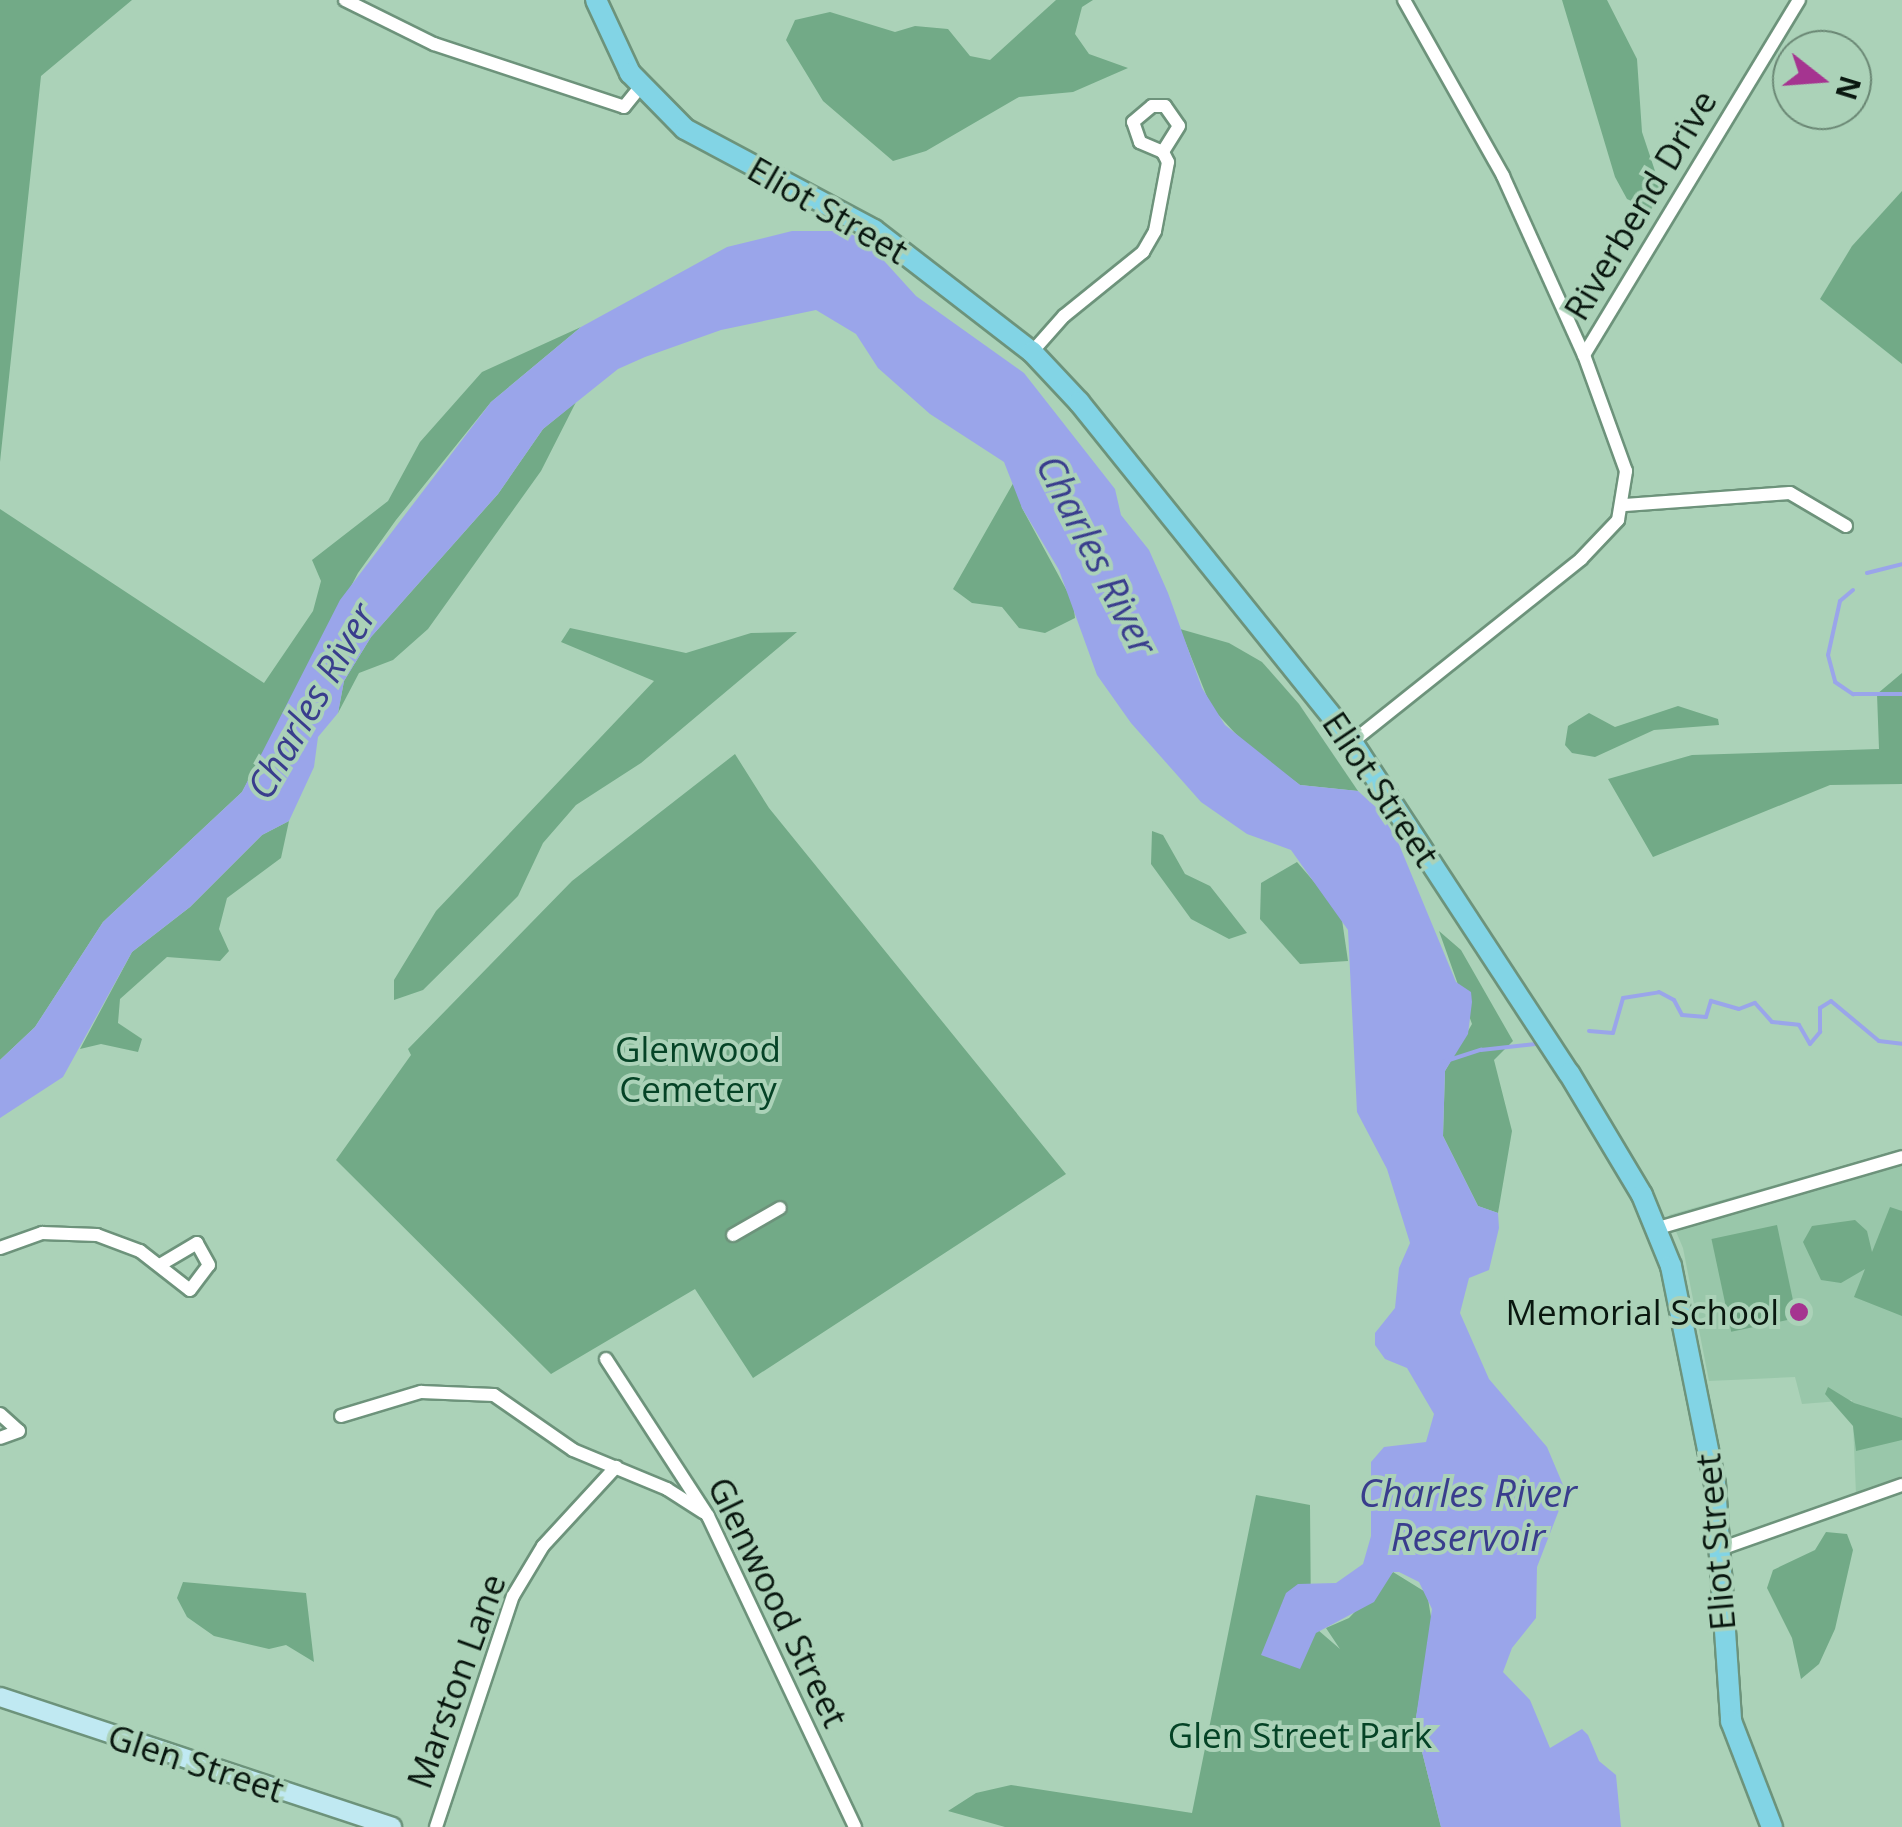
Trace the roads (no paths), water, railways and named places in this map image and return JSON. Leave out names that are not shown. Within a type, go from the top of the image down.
[{"type":"main road","name":"Eliot Street","points":[[596,0],[641,86],[685,129],[874,230],[1032,352],[1352,742],[1584,1096],[1658,1228],[1696,1380],[1720,1549],[1731,1721],[1772,1827]]},
{"type":"street","points":[[345,0],[434,44],[624,108],[641,86]]},
{"type":"street","points":[[1404,0],[1504,176],[1584,355]]},
{"type":"street","name":"Riverbend Drive","points":[[1625,505],[1617,433],[1584,355],[1792,3]]},
{"type":"street","points":[[1032,352],[1064,316],[1144,252],[1166,195],[1163,152]]},
{"type":"street","points":[[1352,742],[1581,559],[1606,537],[1625,505],[1790,493],[1846,526]]},
{"type":"street","points":[[1658,1228],[1902,1157]]},
{"type":"street","points":[[733,1235],[780,1208]]},
{"type":"street","points":[[0,1248],[42,1233],[97,1235],[122,1241],[160,1266]]},
{"type":"street","name":"Glenwood Street","points":[[606,1359],[708,1516],[855,1827]]},
{"type":"street","points":[[341,1416],[421,1392],[494,1395],[572,1450],[616,1466],[708,1516]]},
{"type":"street","points":[[0,1414],[19,1431],[0,1438]]},
{"type":"street","name":"Marston Lane","points":[[436,1827],[513,1596],[544,1546],[616,1466]]},
{"type":"street","points":[[1720,1549],[1902,1485]]},
{"type":"street","name":"Glen Street","points":[[0,1697],[392,1827]]},
{"type":"water","name":"Charles River Reservoir","points":[[792,231],[844,231],[866,241],[916,296],[1024,373],[1115,489],[1121,515],[1149,550],[1202,688],[1225,725],[1300,785],[1358,791],[1379,810],[1398,842],[1456,982],[1471,992],[1468,1034],[1445,1071],[1443,1136],[1478,1206],[1498,1213],[1499,1228],[1489,1270],[1469,1278],[1460,1313],[1489,1379],[1547,1447],[1566,1492],[1537,1567],[1536,1618],[1512,1648],[1503,1672],[1530,1700],[1550,1748],[1582,1729],[1588,1735],[1599,1761],[1616,1775],[1621,1827],[1441,1827],[1415,1724],[1432,1609],[1419,1582],[1399,1572],[1393,1572],[1374,1602],[1316,1633],[1300,1669],[1261,1655],[1286,1593],[1298,1584],[1336,1583],[1363,1564],[1371,1536],[1371,1462],[1384,1447],[1426,1442],[1434,1414],[1407,1368],[1385,1359],[1375,1345],[1375,1333],[1395,1308],[1399,1268],[1410,1243],[1387,1169],[1357,1112],[1348,930],[1291,850],[1247,834],[1201,802],[1131,723],[1097,675],[1059,570],[1022,508],[1004,462],[930,414],[878,368],[856,334],[816,310],[721,330],[645,357],[618,369],[543,429],[498,494],[371,637],[344,681],[338,713],[318,737],[314,767],[289,821],[262,835],[190,907],[132,952],[63,1077],[0,1118],[0,1060],[35,1027],[103,922],[242,792],[340,600],[491,402],[581,327],[727,247]]},
{"type":"waterway","points":[[1867,573],[1902,564]]},
{"type":"waterway","points":[[1853,590],[1840,601],[1828,655],[1835,682],[1853,694],[1902,694]]},
{"type":"waterway","points":[[1589,1031],[1613,1033],[1623,998],[1659,992],[1674,1000],[1682,1015],[1706,1017],[1711,1001],[1739,1009],[1755,1003],[1772,1022],[1799,1025],[1810,1044],[1820,1032],[1820,1008],[1831,1001],[1879,1041],[1902,1044]]},
{"type":"waterway","points":[[1443,1062],[1481,1050],[1536,1044]]},
{"type":"place","name":"Memorial School","points":[[1799,1312]]},
{"type":"water label","name":"Charles River","points":[[1097,555]]},
{"type":"water label","name":"Charles River","points":[[311,701]]},
{"type":"park label","name":"Glenwood Cemetery","points":[[698,1069]]},
{"type":"park label","name":"Glen Street Park","points":[[1300,1735]]}]
